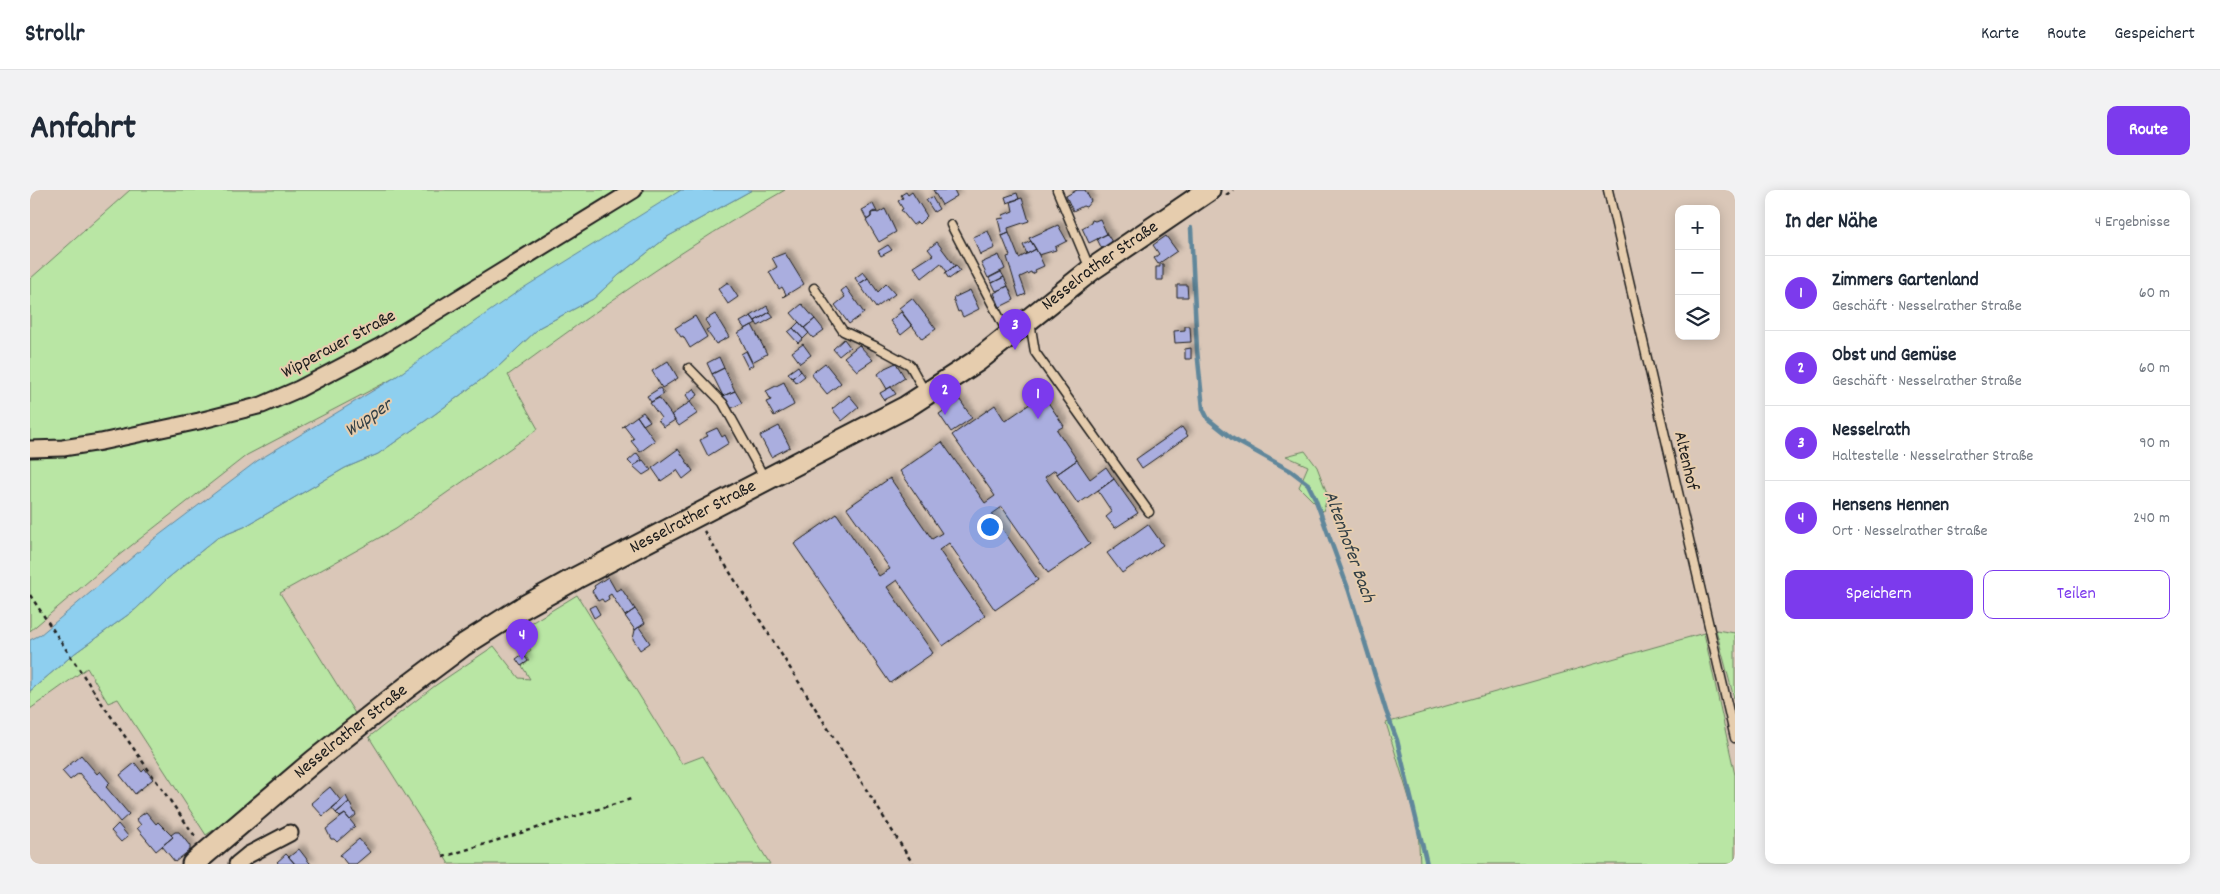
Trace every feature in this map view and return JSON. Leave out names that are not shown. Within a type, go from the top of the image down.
[{"type":"main road","name":"Nesselrather Straße","points":[[199,858],[314,761],[462,646],[522,608],[576,578],[906,406],[977,361],[1091,270],[1209,190]]},
{"type":"street","name":"Wipperauer Straße","points":[[30,450],[63,448],[101,442],[200,421],[262,405],[299,389],[378,347],[634,190]]},
{"type":"street","points":[[237,864],[248,855],[290,833]]},
{"type":"lane","points":[[1057,190],[1091,270]]},
{"type":"lane","name":"Altenhof","points":[[1608,190],[1735,738]]},
{"type":"lane","points":[[951,225],[1010,336]]},
{"type":"lane","points":[[814,288],[843,331],[910,365],[926,393]]},
{"type":"lane","points":[[1030,320],[1035,352],[1150,512]]},
{"type":"lane","points":[[689,368],[723,403],[766,479]]},
{"type":"path","points":[[701,526],[913,864]]},
{"type":"path","points":[[30,595],[103,705],[199,858]]},
{"type":"path","points":[[443,857],[631,799]]},
{"type":"green space","points":[[130,190],[692,190],[394,378],[247,455],[118,556],[30,631],[30,279]]},
{"type":"green space","points":[[752,190],[785,190],[678,255],[508,375],[538,429],[395,529],[280,593],[356,715],[233,817],[206,835],[118,699],[108,703],[87,668],[30,709],[30,691],[75,653],[136,609],[167,579],[217,538],[244,527],[345,468],[378,454],[498,367],[540,327],[593,299],[619,275],[667,237]]},
{"type":"green space","points":[[1305,451],[1317,467],[1328,496],[1323,511],[1299,487],[1308,466],[1286,456]]},
{"type":"green space","points":[[577,595],[682,764],[703,756],[770,864],[449,864],[369,737],[436,685],[494,646],[519,678],[530,679],[522,666],[529,661],[525,655],[531,650],[518,631]]},
{"type":"green space","points":[[1716,630],[1735,633],[1735,702]]},
{"type":"green space","points":[[1704,633],[1735,775],[1735,864],[1420,864],[1418,827],[1386,723]]},
{"type":"water","name":"Wupper","points":[[681,190],[752,190],[667,237],[619,275],[593,299],[540,327],[498,367],[378,454],[345,468],[244,527],[217,538],[167,579],[136,609],[75,653],[30,691],[30,640],[40,635],[154,539],[257,461],[394,378],[520,290]]},
{"type":"building","points":[[933,190],[954,190],[957,196],[942,205]]},
{"type":"building","points":[[1077,190],[1085,190],[1091,201],[1086,207],[1083,206],[1073,211],[1066,196]]},
{"type":"building","points":[[906,192],[908,195],[912,192],[927,216],[919,224],[917,222],[913,225],[901,210],[903,209],[898,201],[903,198],[901,195]]},
{"type":"building","points":[[1017,193],[1019,199],[1007,203],[1005,197]]},
{"type":"building","points":[[932,197],[939,209],[934,212],[926,200]]},
{"type":"building","points":[[1022,198],[1029,221],[1008,228],[1009,233],[1002,236],[998,219],[1004,218],[1003,215],[1013,211],[1011,201]]},
{"type":"building","points":[[873,204],[877,212],[871,213],[871,217],[867,220],[862,210]]},
{"type":"building","points":[[885,209],[896,232],[879,242],[866,220],[871,217],[871,213],[874,211],[878,213]]},
{"type":"building","points":[[1100,219],[1107,234],[1089,243],[1082,228],[1091,223],[1092,220]]},
{"type":"building","points":[[1058,225],[1067,241],[1055,247],[1056,250],[1039,255],[1029,238]]},
{"type":"building","points":[[988,231],[995,248],[980,255],[973,237]]},
{"type":"building","points":[[1009,233],[1019,258],[1036,249],[1044,266],[1035,270],[1036,272],[1032,274],[1031,272],[1020,277],[1026,294],[1019,297],[1007,257],[1010,256],[1002,236]]},
{"type":"building","points":[[1107,234],[1112,242],[1102,249],[1097,239]]},
{"type":"building","points":[[1166,236],[1177,251],[1158,264],[1154,258],[1159,254],[1153,245]]},
{"type":"building","points":[[1031,241],[1036,249],[1027,254],[1023,245]]},
{"type":"building","points":[[937,242],[955,266],[947,272],[941,263],[922,278],[914,267],[933,255],[928,249]]},
{"type":"building","points":[[888,245],[892,250],[881,256],[878,251]]},
{"type":"building","points":[[785,253],[804,284],[783,297],[786,294],[782,287],[779,289],[769,272],[777,267],[772,258]]},
{"type":"building","points":[[999,255],[1005,269],[988,278],[981,263]]},
{"type":"building","points":[[1160,264],[1163,264],[1163,280],[1156,280],[1156,267],[1160,267]]},
{"type":"building","points":[[956,265],[960,271],[949,279],[945,273]]},
{"type":"building","points":[[863,272],[868,278],[859,284],[855,278]]},
{"type":"building","points":[[1001,272],[1004,277],[992,283],[989,278]]},
{"type":"building","points":[[1004,277],[1008,286],[996,291],[992,283]]},
{"type":"building","points":[[868,278],[878,292],[886,284],[895,294],[876,308],[859,284]]},
{"type":"building","points":[[728,282],[738,297],[728,304],[718,289]]},
{"type":"building","points":[[1177,285],[1187,285],[1188,297],[1177,297]]},
{"type":"building","points":[[1008,286],[1014,300],[1000,307],[994,293]]},
{"type":"building","points":[[846,287],[864,313],[849,324],[835,305],[845,297],[841,291]]},
{"type":"building","points":[[970,290],[979,309],[963,317],[960,311],[958,312],[953,298]]},
{"type":"building","points":[[912,298],[936,329],[922,339],[899,308]]},
{"type":"building","points":[[802,304],[815,319],[804,328],[791,313]]},
{"type":"building","points":[[767,306],[770,312],[755,321],[751,316]]},
{"type":"building","points":[[770,312],[774,317],[758,326],[755,321]]},
{"type":"building","points":[[901,312],[912,326],[901,335],[890,321]]},
{"type":"building","points":[[715,314],[729,337],[716,344],[706,330],[710,328],[705,320]]},
{"type":"building","points":[[695,316],[707,337],[690,348],[683,336],[681,337],[675,328]]},
{"type":"building","points":[[751,316],[756,323],[745,329],[740,322]]},
{"type":"building","points":[[815,319],[824,330],[813,338],[804,328]]},
{"type":"building","points":[[799,322],[809,333],[803,339],[793,328]]},
{"type":"building","points":[[752,325],[767,354],[752,362],[738,333]]},
{"type":"building","points":[[1185,326],[1190,326],[1191,342],[1175,343],[1174,331],[1185,330]]},
{"type":"building","points":[[793,328],[803,339],[798,343],[788,332]]},
{"type":"building","points":[[844,339],[850,347],[839,356],[833,349]]},
{"type":"building","points":[[803,344],[811,355],[800,363],[792,352]]},
{"type":"building","points":[[859,345],[873,360],[857,371],[844,357]]},
{"type":"building","points":[[1191,348],[1191,359],[1185,359],[1185,349]]},
{"type":"building","points":[[746,351],[753,365],[748,368],[741,354]]},
{"type":"building","points":[[719,357],[724,368],[712,374],[707,363]]},
{"type":"building","points":[[668,361],[678,378],[662,388],[652,371]]},
{"type":"building","points":[[825,363],[841,383],[827,394],[811,374]]},
{"type":"building","points":[[896,363],[905,378],[887,389],[878,374]]},
{"type":"building","points":[[798,366],[801,371],[792,378],[788,373]]},
{"type":"building","points":[[724,368],[735,391],[723,396],[712,374]]},
{"type":"building","points":[[801,371],[805,376],[796,383],[792,378]]},
{"type":"building","points":[[784,382],[794,405],[774,416],[766,402],[771,400],[766,391]]},
{"type":"building","points":[[891,387],[896,394],[884,400],[880,393]]},
{"type":"building","points":[[660,388],[664,394],[651,402],[647,396]]},
{"type":"building","points":[[694,388],[698,395],[690,401],[686,395]]},
{"type":"building","points":[[735,391],[742,403],[730,409],[723,396]]},
{"type":"building","points":[[849,395],[859,407],[842,421],[832,409]]},
{"type":"building","points":[[1043,395],[1064,426],[1057,430],[1077,460],[1057,474],[1055,470],[1045,477],[1090,544],[1048,573],[1002,507],[992,514],[1038,580],[995,610],[949,543],[939,550],[985,616],[943,646],[897,580],[887,587],[933,653],[890,683],[794,544],[837,514],[879,576],[890,569],[847,508],[890,478],[932,539],[942,533],[900,471],[942,442],[985,503],[995,496],[952,435],[995,405],[1005,421]]},
{"type":"building","points":[[659,398],[675,420],[664,427],[658,420],[661,418],[650,403]]},
{"type":"building","points":[[960,400],[972,418],[951,432],[939,414]]},
{"type":"building","points":[[690,402],[698,413],[679,426],[671,415]]},
{"type":"building","points":[[643,412],[650,421],[643,425],[637,416]]},
{"type":"building","points":[[637,416],[655,441],[640,452],[631,441],[634,439],[624,426],[622,427]]},
{"type":"building","points":[[779,426],[790,447],[771,457],[760,436]]},
{"type":"building","points":[[1182,427],[1188,436],[1142,468],[1136,459]]},
{"type":"building","points":[[717,428],[722,437],[725,435],[729,443],[708,456],[700,440],[708,436],[706,433]]},
{"type":"building","points":[[678,449],[693,471],[683,479],[677,470],[661,481],[652,468]]},
{"type":"building","points":[[637,453],[642,460],[633,466],[628,461]]},
{"type":"building","points":[[643,460],[651,470],[643,475],[633,466]]},
{"type":"building","points":[[1077,460],[1090,479],[1106,467],[1114,479],[1078,504],[1057,474]]},
{"type":"building","points":[[1114,479],[1138,513],[1115,528],[1106,517],[1112,512],[1098,491]]},
{"type":"building","points":[[1148,524],[1163,545],[1122,573],[1107,553]]},
{"type":"building","points":[[608,577],[616,591],[621,588],[635,609],[625,616],[611,594],[608,596],[609,599],[604,602],[602,599],[598,601],[592,591],[595,588],[594,586]]},
{"type":"building","points":[[595,605],[600,614],[594,618],[589,608]]},
{"type":"building","points":[[635,609],[645,623],[635,630],[625,616]]},
{"type":"building","points":[[639,627],[650,643],[640,650],[633,639],[635,630]]},
{"type":"building","points":[[523,654],[528,661],[521,666],[516,659]]},
{"type":"building","points":[[81,755],[97,774],[100,771],[110,783],[106,787],[129,814],[120,822],[79,773],[70,780],[62,771]]},
{"type":"building","points":[[135,763],[142,772],[145,769],[153,779],[135,794],[120,775]]},
{"type":"building","points":[[330,787],[341,801],[323,816],[311,803]]},
{"type":"building","points":[[346,796],[349,802],[336,813],[332,808]]},
{"type":"building","points":[[349,802],[356,815],[350,820],[345,814],[340,817],[336,813]]},
{"type":"building","points":[[146,812],[156,824],[158,822],[173,837],[156,851],[137,828],[141,825],[136,819]]},
{"type":"building","points":[[345,814],[355,826],[337,842],[331,839],[326,829]]},
{"type":"building","points":[[118,824],[128,836],[121,842],[111,831]]},
{"type":"building","points":[[179,832],[190,846],[190,850],[175,862],[162,846],[173,837],[171,835]]},
{"type":"building","points":[[359,839],[370,852],[356,864],[347,864],[340,855]]},
{"type":"building","points":[[299,849],[311,864],[295,864],[289,857]]},
{"type":"building","points":[[286,854],[295,864],[279,864],[277,862]]},
{"type":"waterway","name":"Altenhofer Bach","points":[[1191,228],[1197,350],[1203,409],[1208,419],[1233,439],[1291,471],[1308,484],[1315,498],[1349,591],[1386,711],[1397,740],[1427,864]]},
{"type":"place","name":"Nesselrath","points":[[1015,350]]},
{"type":"place","name":"Obst und Gemüse","points":[[945,415]]},
{"type":"place","name":"Zimmers Gartenland","points":[[1038,419]]},
{"type":"place","name":"Hensens Hennen","points":[[522,660]]}]
